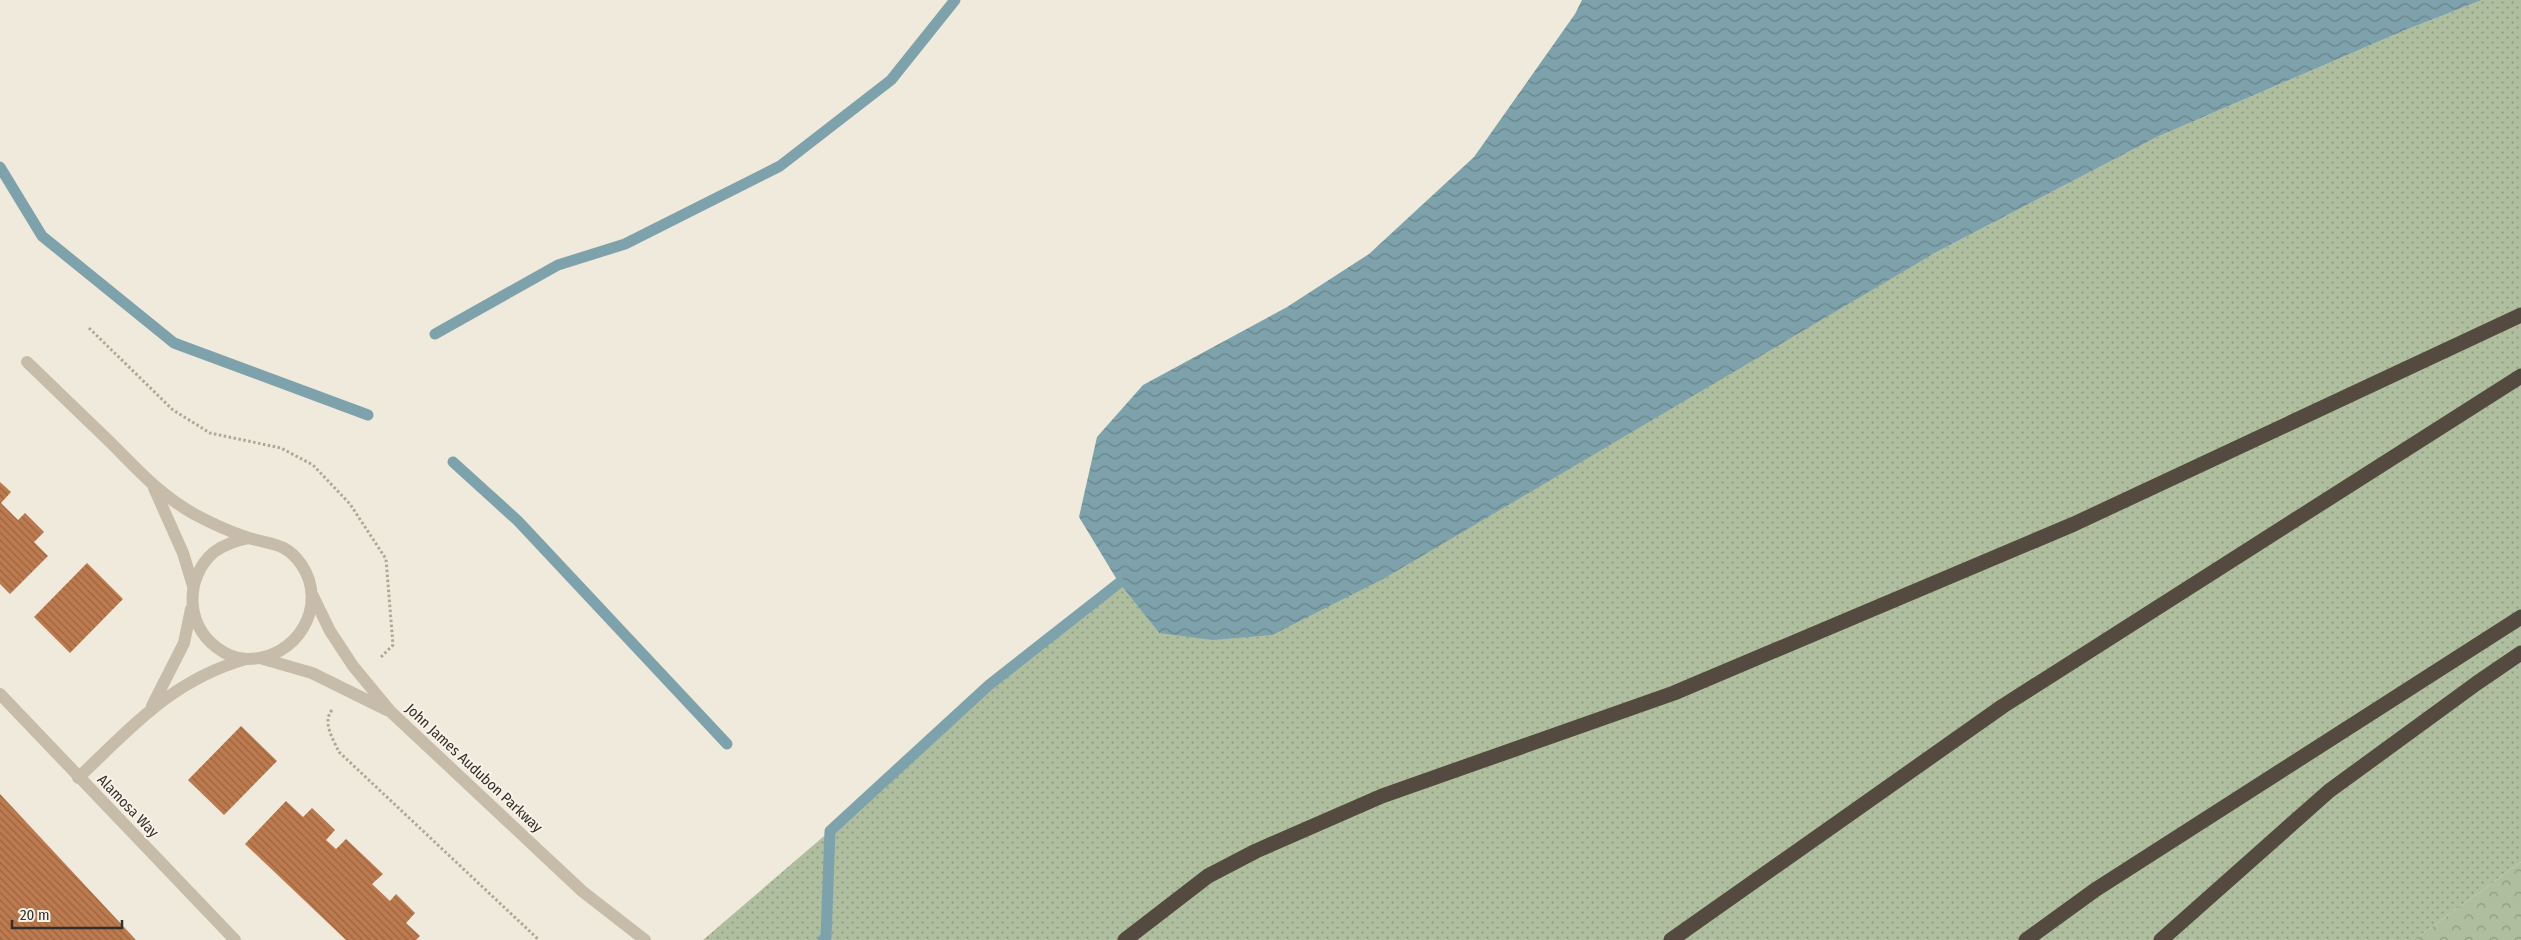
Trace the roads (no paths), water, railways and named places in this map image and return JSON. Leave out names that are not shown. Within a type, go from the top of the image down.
[{"type":"highway","points":[[1125,940],[1208,876],[1256,851],[1382,796],[1674,693],[2056,532],[2521,315]]},
{"type":"highway","points":[[1670,940],[2004,706],[2521,376]]},
{"type":"highway","points":[[2026,940],[2095,890],[2521,617]]},
{"type":"highway","points":[[2161,940],[2329,791],[2477,682],[2521,653]]},
{"type":"street","points":[[26,362],[154,488],[193,514],[226,530],[249,538],[268,541],[286,549],[301,564],[310,582],[312,592],[308,621],[298,638],[283,651],[219,667],[185,685],[151,708],[78,778]]},
{"type":"street","points":[[151,708],[184,644],[192,606],[193,586],[182,553],[154,488]]},
{"type":"street","points":[[193,586],[202,567],[214,553],[230,542],[249,538]]},
{"type":"street","name":"John James Audubon Parkway","points":[[312,592],[330,631],[353,666],[392,712],[582,892],[645,940]]},
{"type":"street","points":[[192,606],[198,626],[210,642],[226,654],[246,659]]},
{"type":"street","points":[[260,658],[312,673],[392,712]]},
{"type":"street","name":"Alamosa Way","points":[[0,694],[78,778],[235,940]]},
{"type":"water","points":[[1582,0],[2482,0],[2403,31],[2157,137],[1933,254],[1383,579],[1272,635],[1213,640],[1159,633],[1119,583],[1079,517],[1097,437],[1143,385],[1287,307],[1369,254],[1474,157],[1575,14]]},
{"type":"waterway","points":[[435,334],[558,265],[625,244],[780,166],[891,80],[955,0]]},
{"type":"waterway","points":[[0,167],[42,236],[174,343],[368,415]]},
{"type":"waterway","points":[[453,462],[518,521],[727,744]]},
{"type":"waterway","points":[[823,940],[826,937],[830,831],[989,685],[1119,583]]}]
